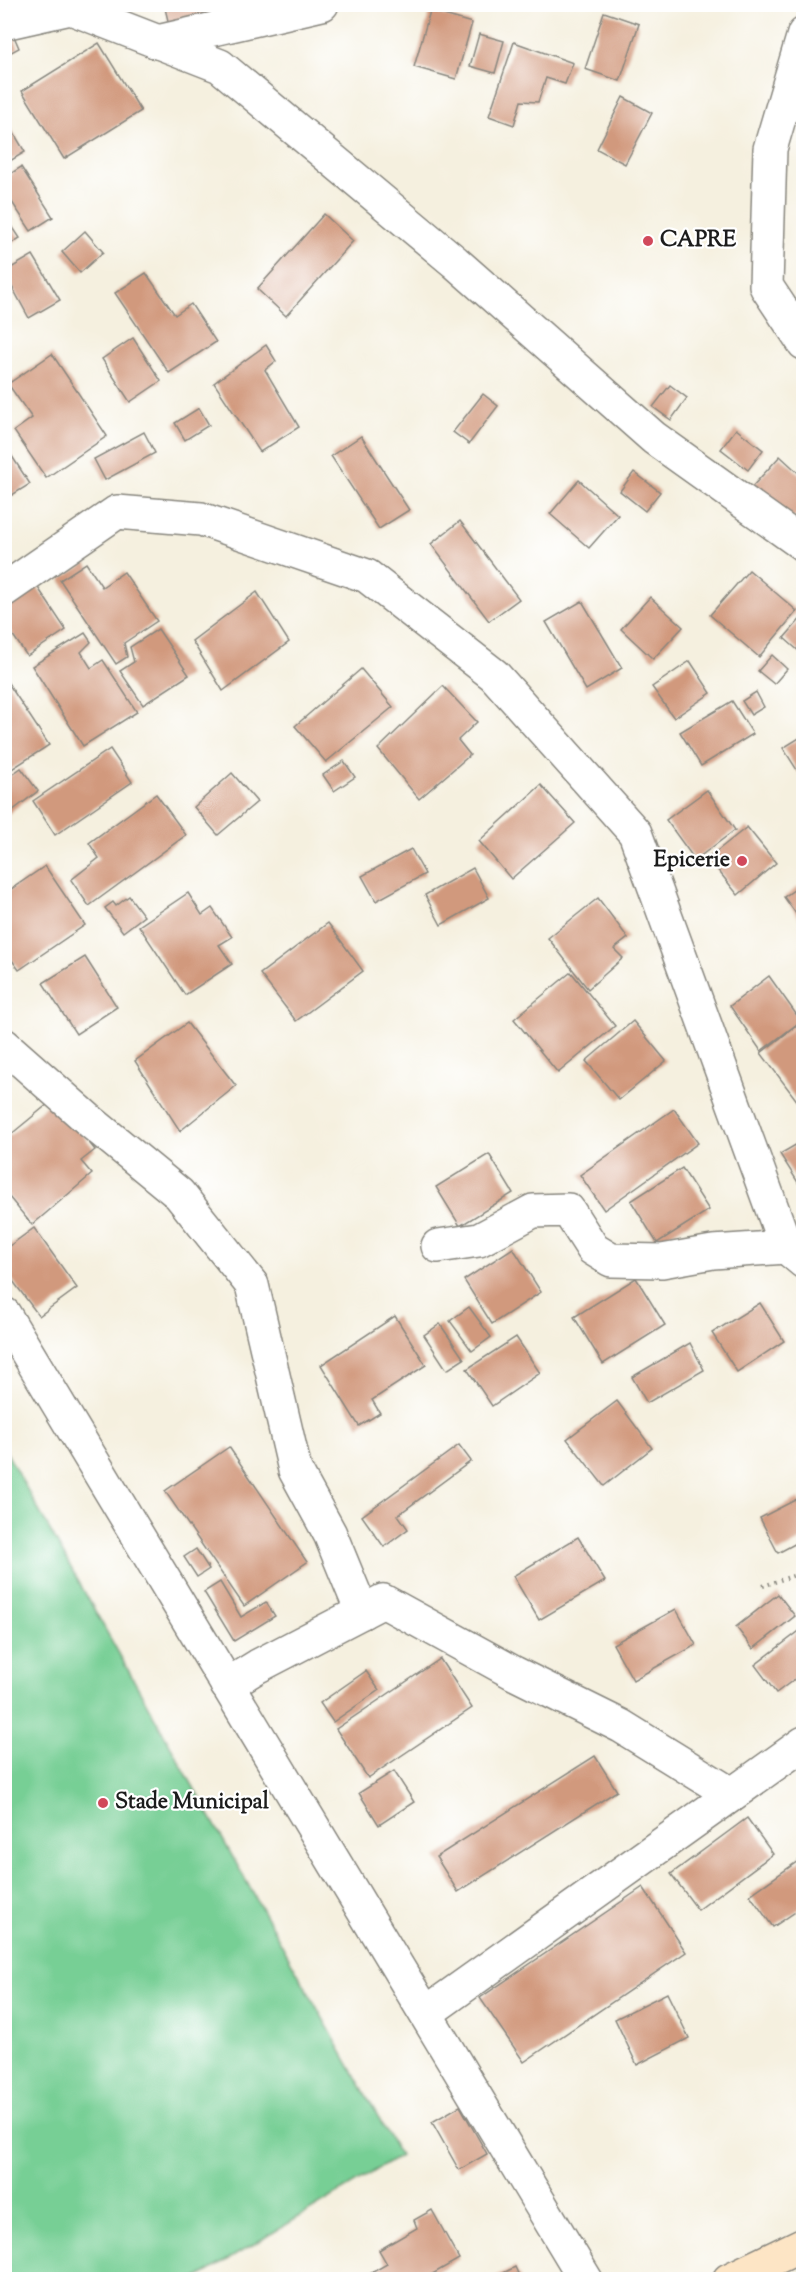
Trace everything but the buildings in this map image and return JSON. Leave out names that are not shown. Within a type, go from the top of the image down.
[{"type":"main road","points":[[729,2280],[774,2270],[804,2244]]},
{"type":"street","points":[[157,42],[322,4]]},
{"type":"street","points":[[4,23],[71,8],[220,66],[455,262],[654,438],[804,545]]},
{"type":"street","points":[[804,34],[770,149],[766,286],[804,343]]},
{"type":"street","points":[[4,590],[117,512],[201,519],[368,576],[494,675],[635,833],[795,1254],[713,1252],[662,1261],[612,1260],[593,1250],[568,1210],[533,1211],[479,1240],[438,1246]]},
{"type":"street","points":[[4,1045],[90,1122],[179,1194],[252,1285],[295,1470],[330,1534],[362,1612]]},
{"type":"street","points":[[4,1314],[586,2280]]},
{"type":"street","points":[[227,1685],[258,1666],[383,1601],[514,1673],[621,1726],[731,1794]]},
{"type":"street","points":[[426,2013],[804,1743]]},
{"type":"path","points":[[764,1586],[804,1572]]},
{"type":"green space","name":"Stade Municipal","points":[[5,1450],[400,2156],[196,2279],[5,2279]]},
{"type":"place","name":"CAPRE","points":[[648,241]]},
{"type":"place","name":"Epicerie","points":[[742,861]]},
{"type":"place","name":"Stade Municipal","points":[[103,1803]]}]
